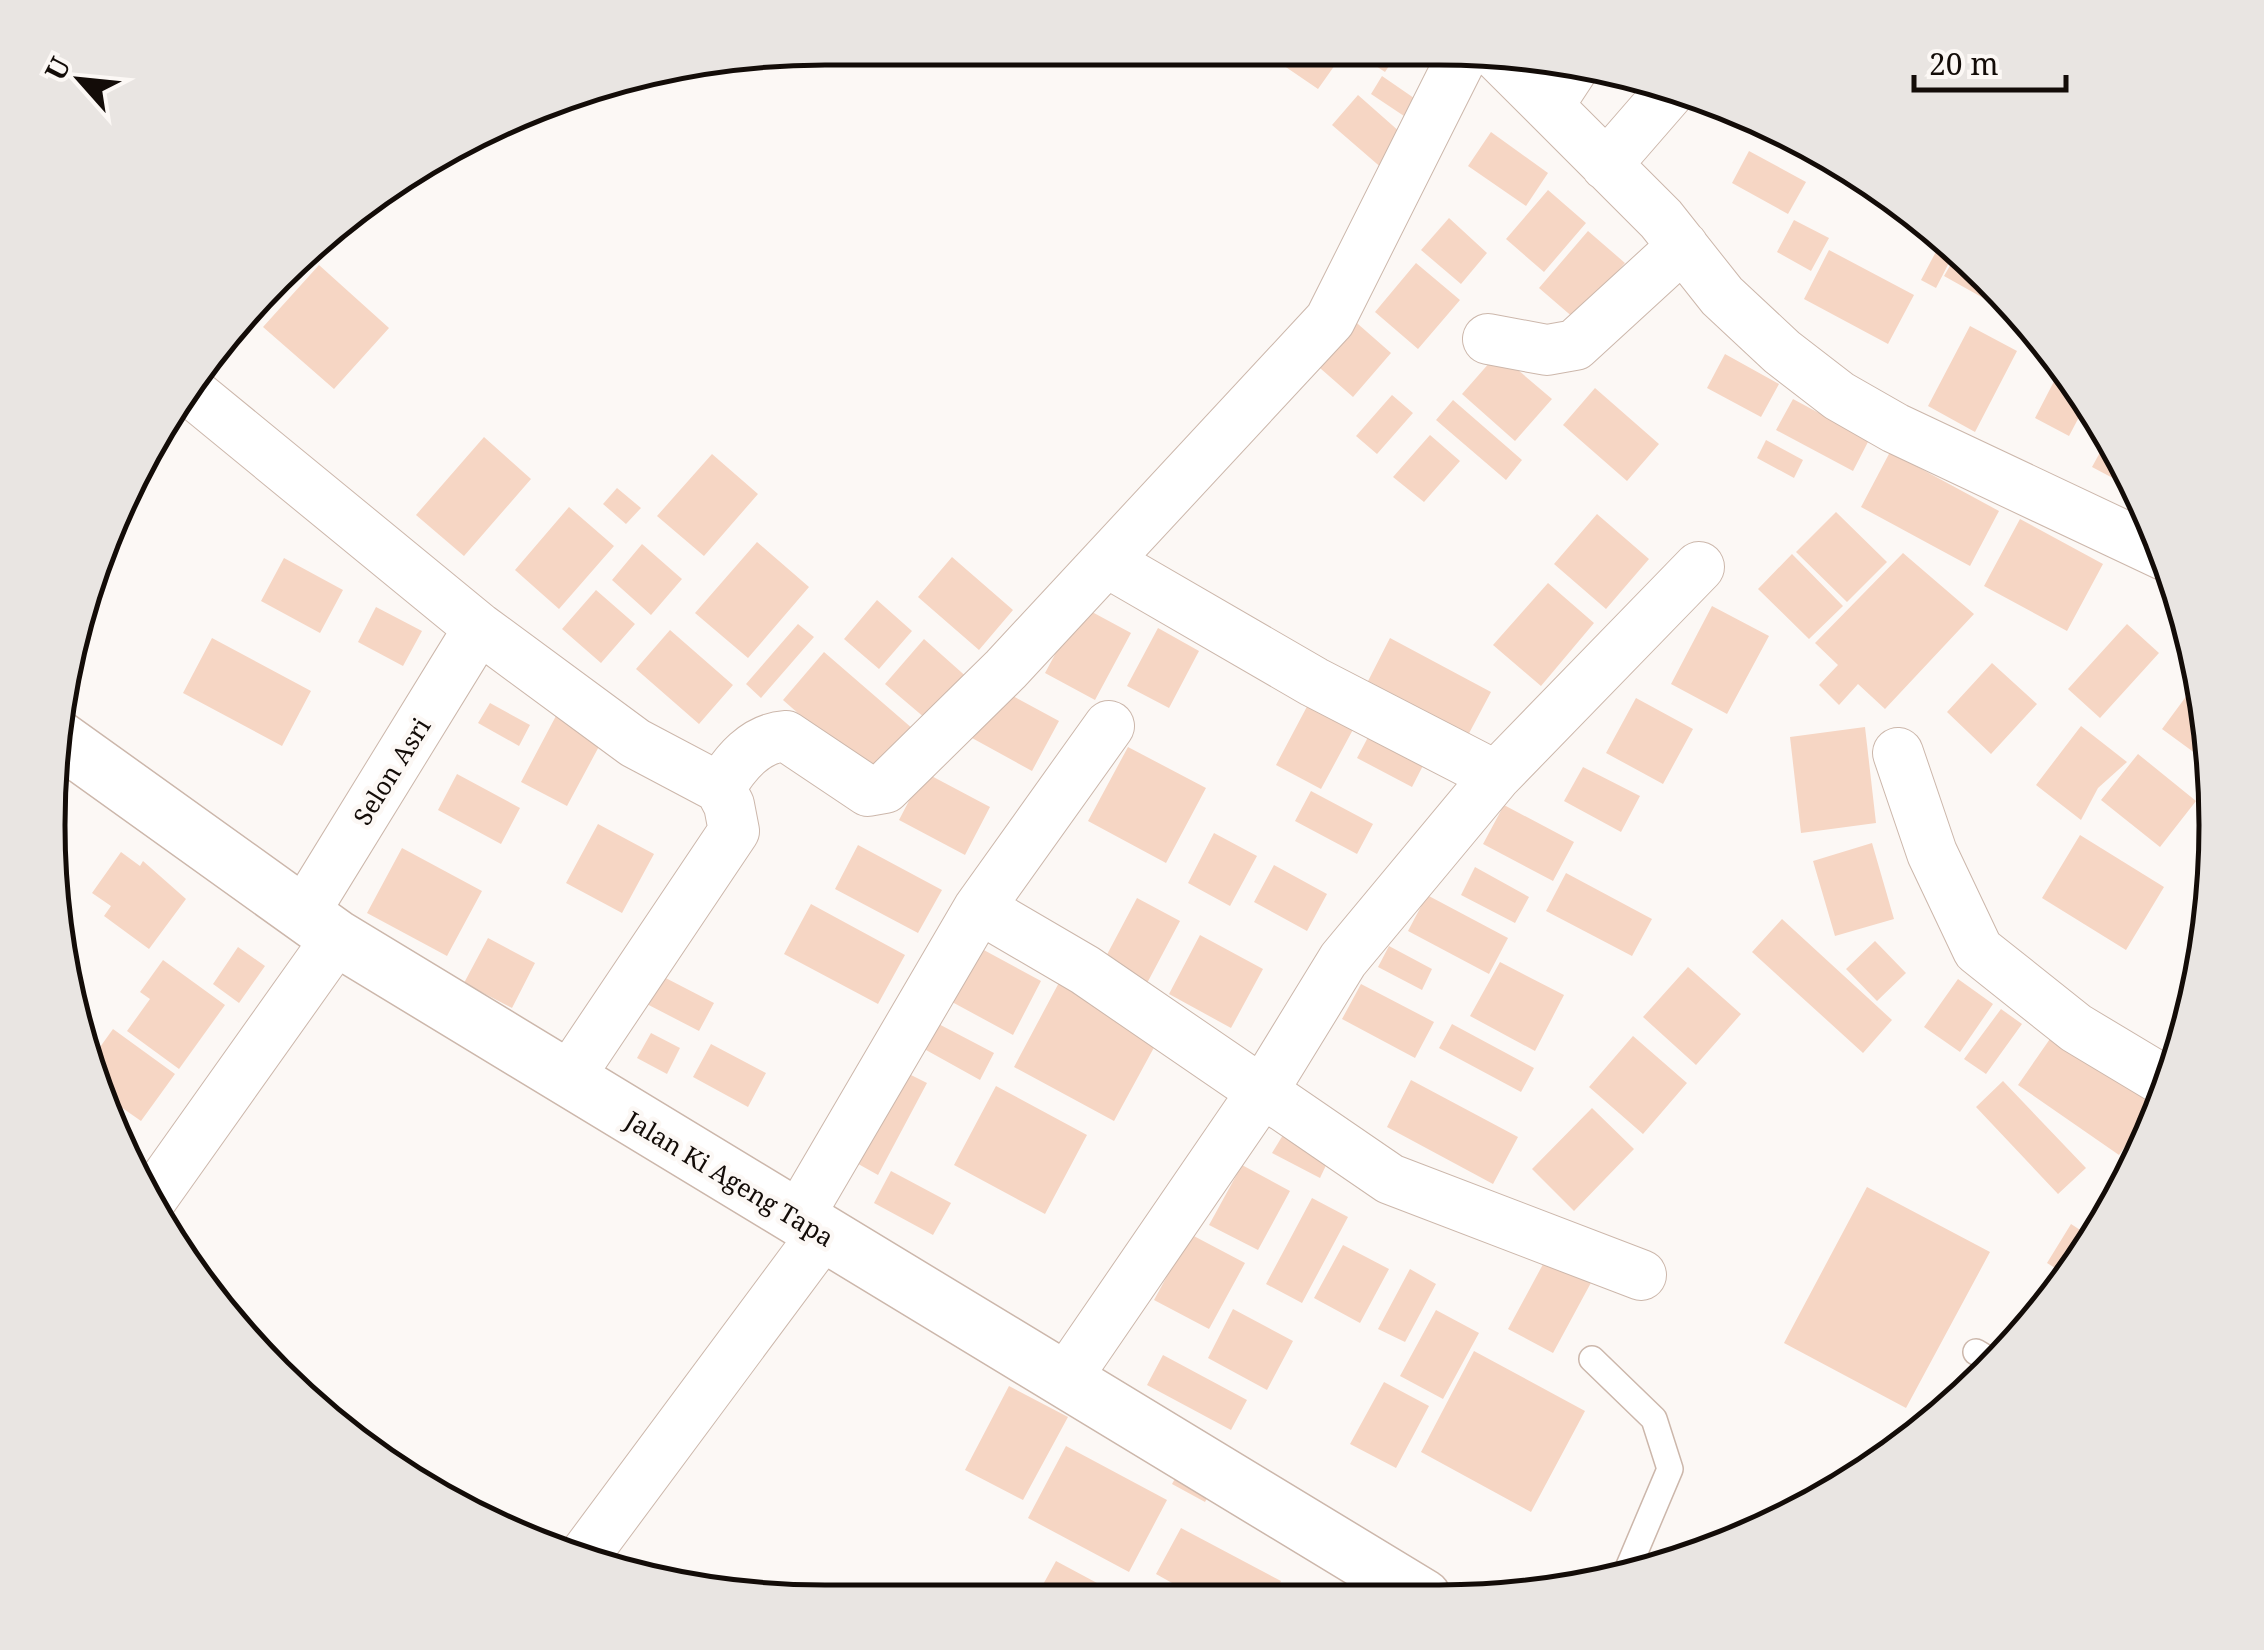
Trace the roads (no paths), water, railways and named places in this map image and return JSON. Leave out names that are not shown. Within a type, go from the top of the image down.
[{"type":"street","points":[[720,788],[750,751],[770,737],[786,736],[868,791],[885,788],[1107,562],[1330,320],[1458,66]]},
{"type":"street","points":[[1531,71],[1562,86],[1606,164],[1722,296],[1782,352],[1839,396],[1895,428],[2146,546]]},
{"type":"street","points":[[1606,164],[1663,99]]},
{"type":"street","points":[[1488,339],[1546,350],[1576,345],[1682,246]]},
{"type":"street","points":[[197,397],[479,628],[635,744],[720,788],[729,805],[734,832],[568,1080]]},
{"type":"street","points":[[1107,562],[1314,682],[1496,776]]},
{"type":"street","points":[[1064,1380],[1262,1092],[1343,960],[1496,776],[1699,566]]},
{"type":"street","name":"Selon Asri","points":[[158,1189],[320,926],[479,628]]},
{"type":"street","points":[[590,1548],[810,1227],[980,908],[1109,726]]},
{"type":"street","name":"Jalan Ki Ageng Tapa","points":[[70,746],[320,926],[1405,1585]]},
{"type":"street","points":[[1898,752],[1932,853],[1978,950],[2076,1028],[2156,1076]]},
{"type":"street","points":[[980,908],[1085,970],[1390,1179],[1641,1275]]},
{"type":"lane","points":[[1592,1359],[1654,1419],[1670,1469],[1631,1560]]}]
